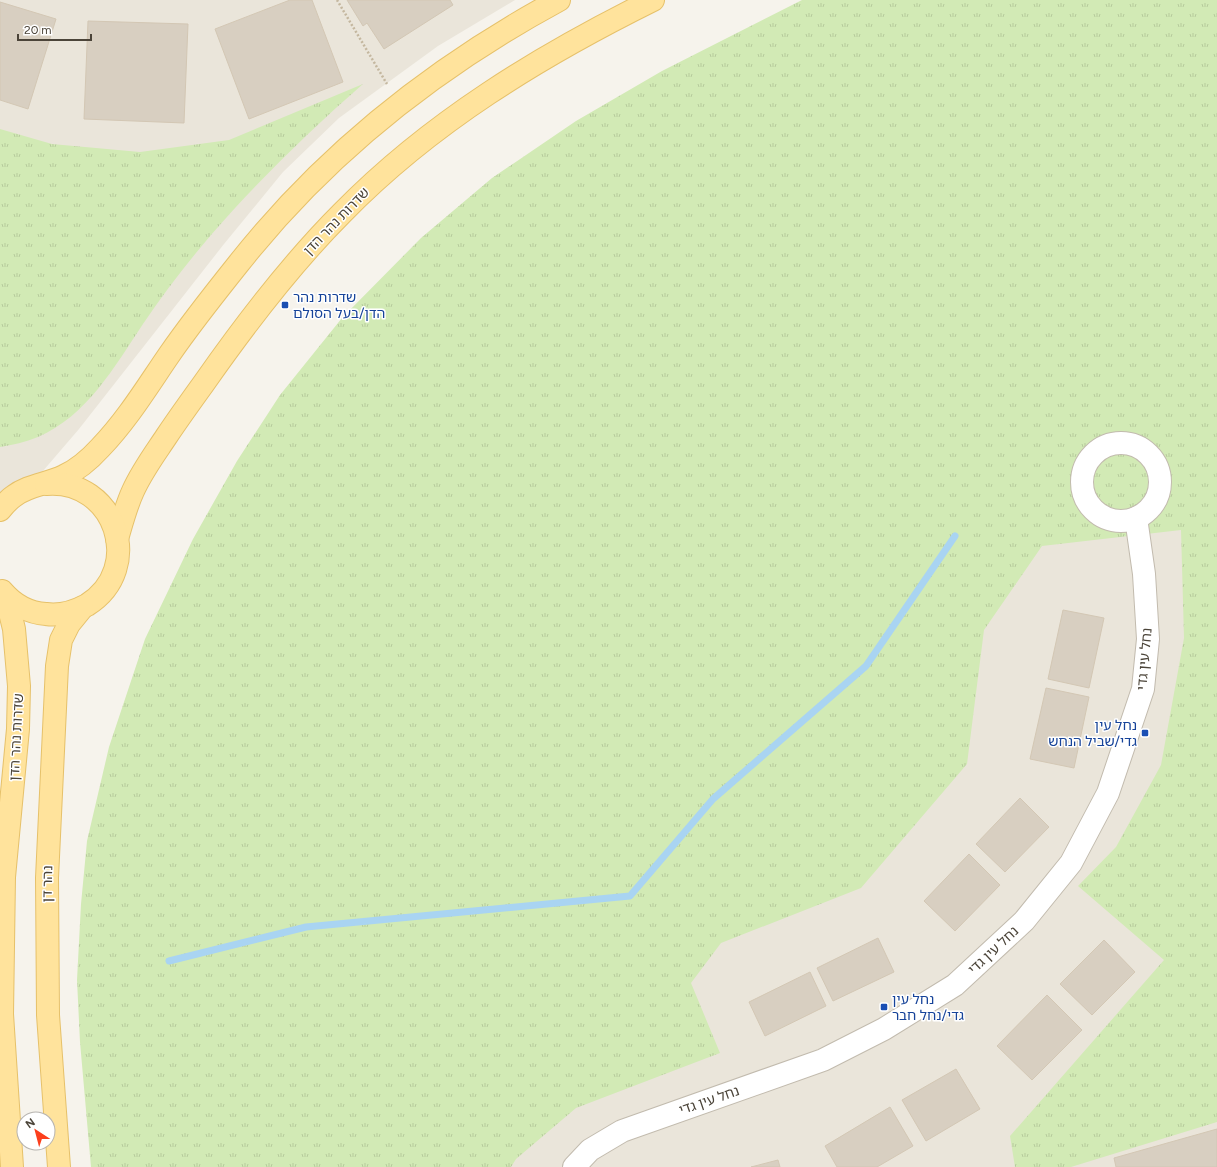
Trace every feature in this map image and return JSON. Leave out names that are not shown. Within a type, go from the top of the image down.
[{"type":"main road","name":"שדרות נהר הדן","points":[[43,484],[63,477],[73,471],[99,448],[130,412],[205,306],[241,260],[279,216],[319,174],[364,133],[400,104],[470,53],[559,0]]},
{"type":"main road","name":"שדרות נהר הדן","points":[[3,593],[22,608],[42,614],[62,614],[72,612],[82,608],[99,595],[111,578],[118,559],[118,539],[123,516],[129,499],[139,479],[154,454],[231,344],[302,255],[342,213],[385,172],[434,132],[488,93],[550,54],[654,0]]},
{"type":"main road","name":"שדרות נהר הדן","points":[[2,505],[23,490],[33,486],[53,483],[68,485],[82,490],[99,502],[111,519],[118,539]]},
{"type":"main road","name":"שדרות נהר הדן","points":[[3,593],[14,629],[19,686],[18,729],[4,877],[2,1014],[12,1167]]},
{"type":"main road","name":"נהר דן","points":[[59,1167],[48,1015],[47,878],[57,666],[61,640],[69,624],[82,608]]},
{"type":"street","name":"נחל עין גדי","points":[[574,1167],[590,1150],[622,1131],[823,1060],[884,1029],[954,985],[1024,921],[1071,863],[1108,792],[1143,689],[1148,639],[1144,574],[1136,518]]},
{"type":"path","points":[[337,0],[400,104]]},
{"type":"shaded area","points":[[0,0],[515,0],[438,46],[339,118],[283,172],[224,244],[79,429],[0,521]]},
{"type":"shaded area","points":[[1217,0],[1217,1167],[413,1167]]},
{"type":"green space","points":[[802,0],[1217,0],[1217,1122],[1071,1167],[1015,1167],[1010,1136],[1164,960],[1078,886],[1116,847],[1161,765],[1184,638],[1181,530],[1042,546],[984,630],[967,764],[861,888],[721,943],[691,983],[720,1053],[576,1108],[516,1159],[511,1167],[91,1167],[80,1042],[77,980],[81,904],[87,841],[109,747],[145,639],[193,539],[237,461],[280,395],[342,318],[421,238],[492,178],[576,121],[662,71]]},
{"type":"green space","points":[[363,84],[284,157],[211,235],[184,267],[110,373],[85,403],[55,428],[38,437],[0,447],[0,129],[52,144],[140,152],[229,140]]},
{"type":"building","points":[[290,0],[312,0],[343,82],[249,119],[215,29]]},
{"type":"building","points":[[347,0],[450,0],[453,5],[384,49],[367,23],[363,26]]},
{"type":"building","points":[[0,2],[56,19],[28,109],[0,100]]},
{"type":"building","points":[[88,21],[188,24],[184,123],[84,119]]},
{"type":"building","points":[[1063,610],[1104,618],[1089,688],[1048,679]]},
{"type":"building","points":[[1046,688],[1089,697],[1074,768],[1030,759]]},
{"type":"building","points":[[1020,798],[1049,827],[1005,872],[976,844]]},
{"type":"building","points":[[969,854],[1000,885],[955,931],[924,901]]},
{"type":"building","points":[[878,938],[894,972],[833,1001],[817,968]]},
{"type":"building","points":[[1104,940],[1135,972],[1092,1015],[1060,984]]},
{"type":"building","points":[[810,972],[826,1006],[765,1036],[749,1002]]},
{"type":"building","points":[[1047,995],[1082,1030],[1032,1080],[997,1046]]},
{"type":"building","points":[[956,1069],[980,1109],[926,1141],[902,1100]]},
{"type":"building","points":[[890,1107],[913,1146],[877,1167],[837,1167],[825,1146]]},
{"type":"building","points":[[1217,1129],[1217,1167],[1116,1167],[1114,1158]]},
{"type":"building","points":[[778,1160],[780,1167],[751,1167]]},
{"type":"waterway","points":[[169,961],[306,927],[630,896],[713,799],[866,666],[955,536]]},
{"type":"place","name":"שדרות נהר הדן/בעל הסולם","points":[[285,305]]},
{"type":"place","name":"נחל עין גדי/שביל הנחש","points":[[1145,733]]},
{"type":"place","name":"נחל עין גדי/נחל חבר","points":[[884,1007]]}]
